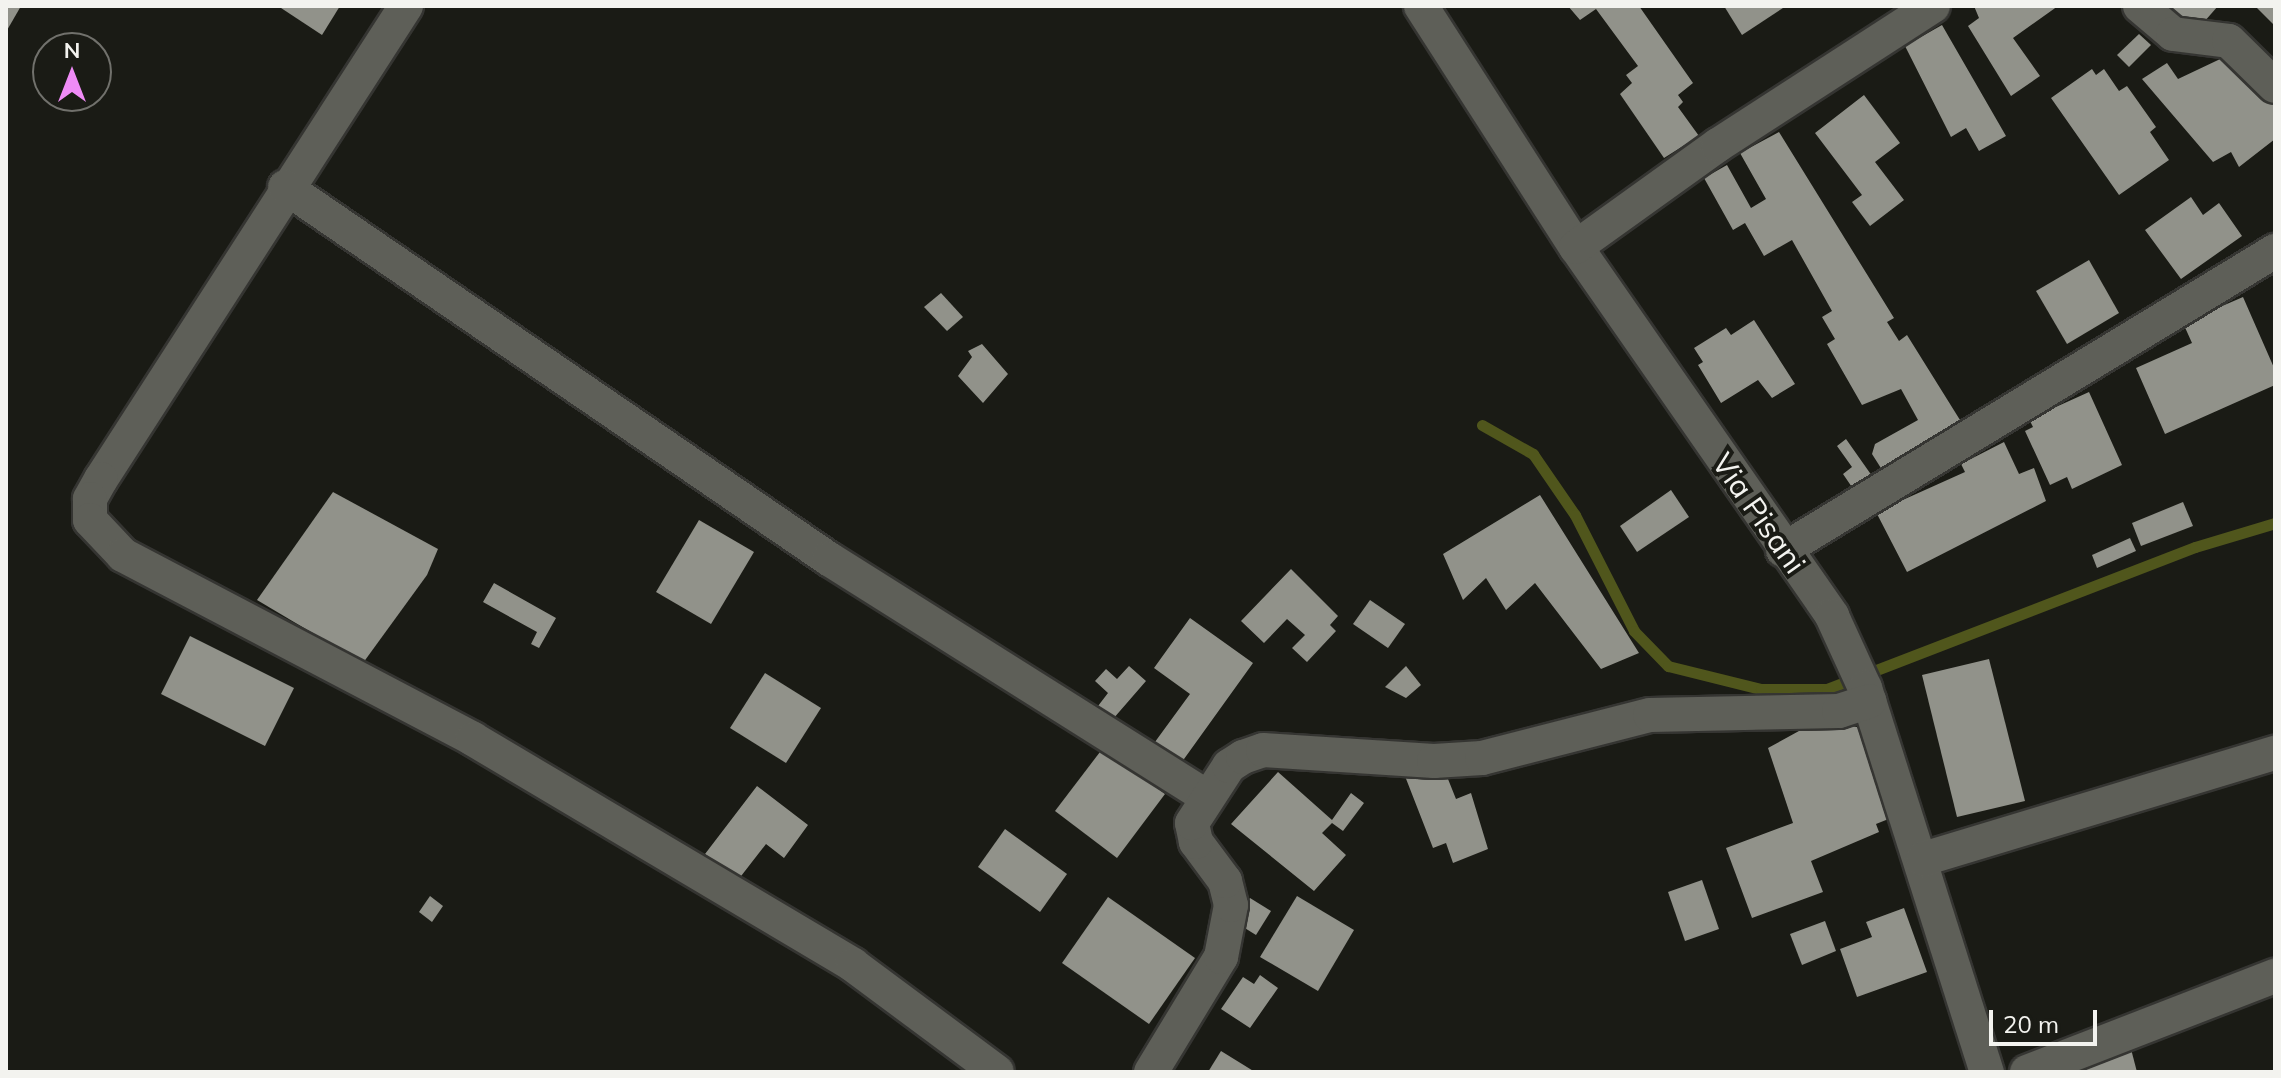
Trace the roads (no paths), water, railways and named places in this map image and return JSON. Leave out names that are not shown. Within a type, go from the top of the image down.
[{"type":"street","points":[[406,6],[285,187],[101,479],[90,499],[90,520],[100,536],[123,555],[473,739],[853,965],[997,1072]]},
{"type":"street","name":"Via Pisani","points":[[1421,6],[1576,247],[1848,648],[1923,859],[1987,1072]]},
{"type":"street","points":[[1576,247],[1718,145],[1933,6]]},
{"type":"street","points":[[2140,6],[2173,34],[2229,41],[2275,86]]},
{"type":"street","points":[[285,187],[829,559],[1206,796]]},
{"type":"street","points":[[1783,550],[2275,251]]},
{"type":"street","points":[[1151,1072],[1221,957],[1228,933],[1231,905],[1225,881],[1201,850],[1192,823],[1206,796],[1229,766],[1263,750],[1434,761],[1482,758],[1650,715],[1839,711],[1867,695]]},
{"type":"street","points":[[1923,859],[2275,753]]},
{"type":"street","points":[[2027,1072],[2275,976]]},
{"type":"waterway","points":[[1482,425],[1533,454],[1575,515],[1634,631],[1668,666],[1761,689],[1827,689],[2195,547],[2275,523]]}]
